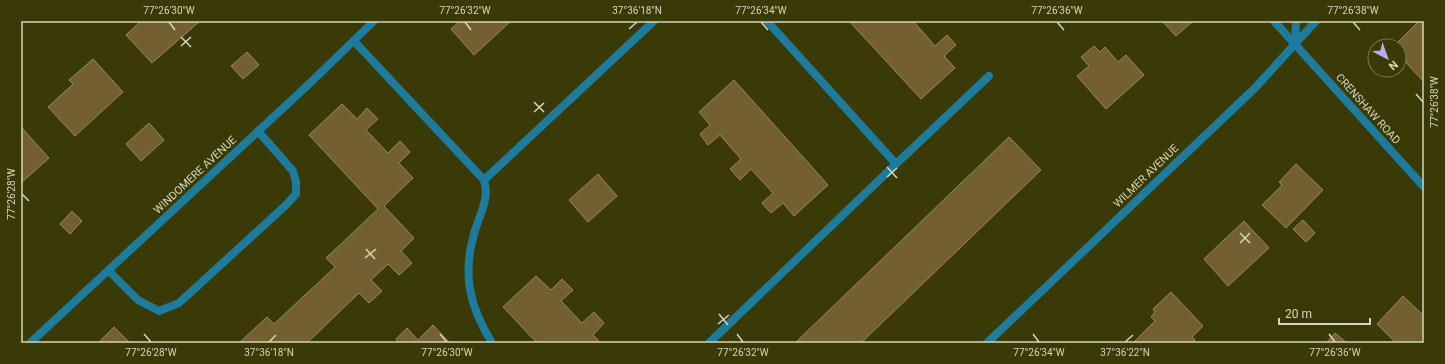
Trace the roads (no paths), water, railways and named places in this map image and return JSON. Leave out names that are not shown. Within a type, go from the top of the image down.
[{"type":"street","name":"WINDOMERE AVENUE","points":[[30,343],[109,271],[374,21]]},
{"type":"street","points":[[484,180],[654,21]]},
{"type":"street","points":[[767,21],[896,164]]},
{"type":"street","name":"CRENSHAW ROAD","points":[[1274,21],[1424,187]]},
{"type":"street","points":[[1295,45],[1296,21]]},
{"type":"street","name":"WILMER AVENUE","points":[[987,343],[1255,88],[1316,21]]},
{"type":"street","points":[[354,41],[484,180],[486,194],[469,254],[468,274],[470,293],[475,311],[492,343]]},
{"type":"street","points":[[709,343],[990,76]]},
{"type":"street","points":[[109,271],[138,300],[160,311],[179,303],[286,205],[296,194],[296,182],[293,171],[258,131]]}]
